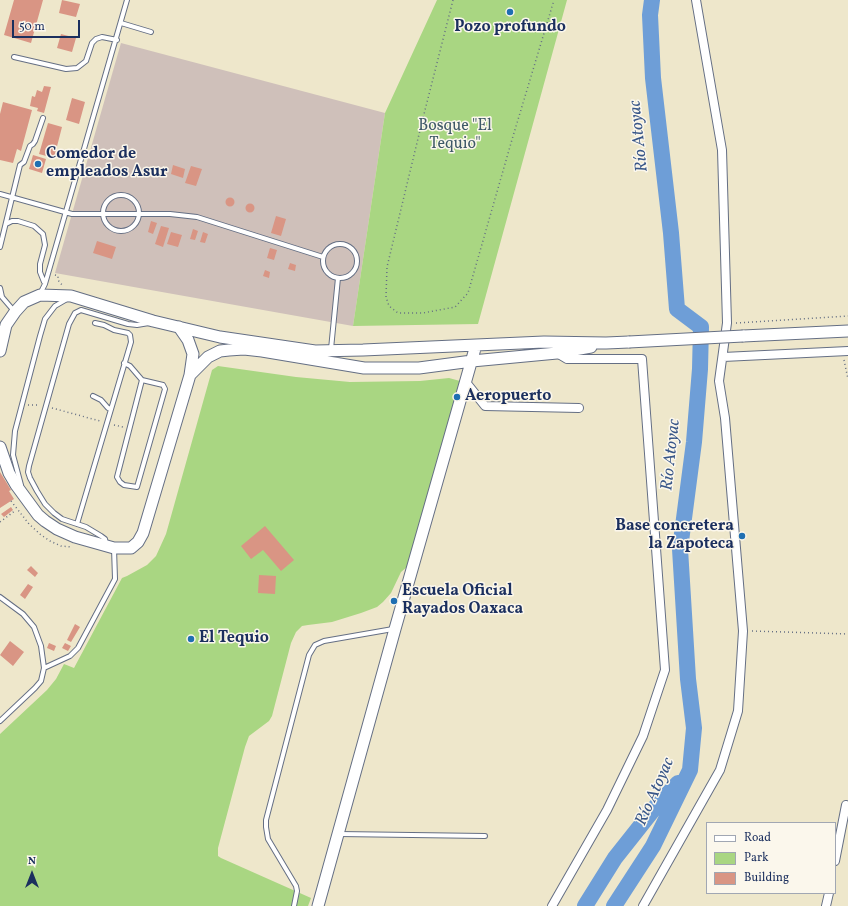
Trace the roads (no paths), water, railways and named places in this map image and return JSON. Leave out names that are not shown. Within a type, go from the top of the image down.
[{"type":"street","points":[[643,906],[720,770],[738,711],[743,631],[725,418],[719,381],[727,323],[722,150],[696,0]]},
{"type":"street","points":[[0,351],[6,325],[24,302],[40,295],[69,292],[153,322],[220,337],[297,349],[331,351],[544,342],[606,343],[848,331]]},
{"type":"street","points":[[0,447],[9,473],[38,515],[57,529],[75,537],[110,547],[131,548],[138,542],[143,533],[190,375],[193,354],[188,340],[179,327]]},
{"type":"street","points":[[190,375],[208,357],[220,351],[244,349],[364,368],[419,368],[472,361],[557,353],[585,349],[606,343]]},
{"type":"street","points":[[318,906],[395,628],[476,345]]},
{"type":"street","points":[[723,357],[846,351]]},
{"type":"street","points":[[552,906],[607,810],[644,736],[665,670],[642,359],[567,359],[557,353]]},
{"type":"street","points":[[465,382],[485,406],[579,408]]},
{"type":"street","points":[[836,856],[846,805]]},
{"type":"street","points":[[826,906],[829,894]]},
{"type":"lane","points":[[40,295],[45,284],[117,40],[127,0]]},
{"type":"lane","points":[[121,23],[151,32]]},
{"type":"lane","points":[[14,57],[66,68],[77,68],[86,61],[92,43],[96,39],[102,37],[117,40]]},
{"type":"lane","points":[[0,248],[20,165],[24,162],[30,146],[35,141],[43,118]]},
{"type":"lane","points":[[0,194],[72,214],[170,214],[197,218],[323,257]]},
{"type":"lane","points":[[118,195],[124,195],[135,201],[138,206],[139,214],[134,225],[129,229],[122,231],[115,230],[109,226],[103,214],[104,207],[107,202],[118,195]]},
{"type":"lane","points":[[6,224],[12,221],[24,222],[34,226],[43,234],[45,245],[40,264],[40,272],[45,284]]},
{"type":"lane","points":[[335,244],[347,245],[356,253],[357,265],[350,275],[344,278],[338,278],[328,273],[323,262],[323,257],[326,251],[335,244]]},
{"type":"lane","points":[[331,351],[338,278]]},
{"type":"lane","points":[[0,288],[2,297],[15,312]]},
{"type":"lane","points":[[24,495],[13,455],[15,431],[40,336],[46,320],[55,306],[69,292]]},
{"type":"lane","points":[[44,668],[70,656],[78,648],[115,579],[110,547],[105,539],[78,524],[62,519],[54,513],[45,504],[28,472],[69,324],[75,313],[81,310],[116,321],[137,325],[153,322]]},
{"type":"lane","points":[[78,524],[131,342],[130,335],[125,332],[94,323]]},
{"type":"lane","points":[[124,363],[130,366],[142,380],[163,385],[165,389],[137,487],[124,485],[120,482],[118,477],[142,380]]},
{"type":"lane","points":[[94,396],[111,409]]},
{"type":"lane","points":[[0,596],[23,614],[34,627],[41,646],[44,668],[41,681],[36,688],[0,721]]},
{"type":"lane","points":[[294,906],[297,891],[296,886],[268,839],[266,820],[309,655],[315,645],[324,641],[395,628]]},
{"type":"lane","points":[[339,834],[485,836]]},
{"type":"waterway","name":"Río Atoyac","points":[[614,906],[653,846],[690,770],[694,728],[688,679],[680,549],[694,442],[700,369],[701,327],[677,309],[671,233],[653,78],[650,15],[652,0]]},
{"type":"waterway","points":[[585,906],[615,858],[657,805],[678,783]]},
{"type":"place","name":"Pozo profundo","points":[[510,12]]},
{"type":"place","name":"Comedor de empleados Asur","points":[[38,164]]},
{"type":"place","name":"Aeropuerto","points":[[457,397]]},
{"type":"place","name":"Base concretera la Zapoteca","points":[[742,536]]},
{"type":"place","name":"Escuela Oficial Rayados Oaxaca","points":[[394,601]]},
{"type":"place","name":"El Tequio","points":[[191,639]]},
{"type":"park label","name":"Bosque \"El Tequio\"","points":[[455,136]]}]
